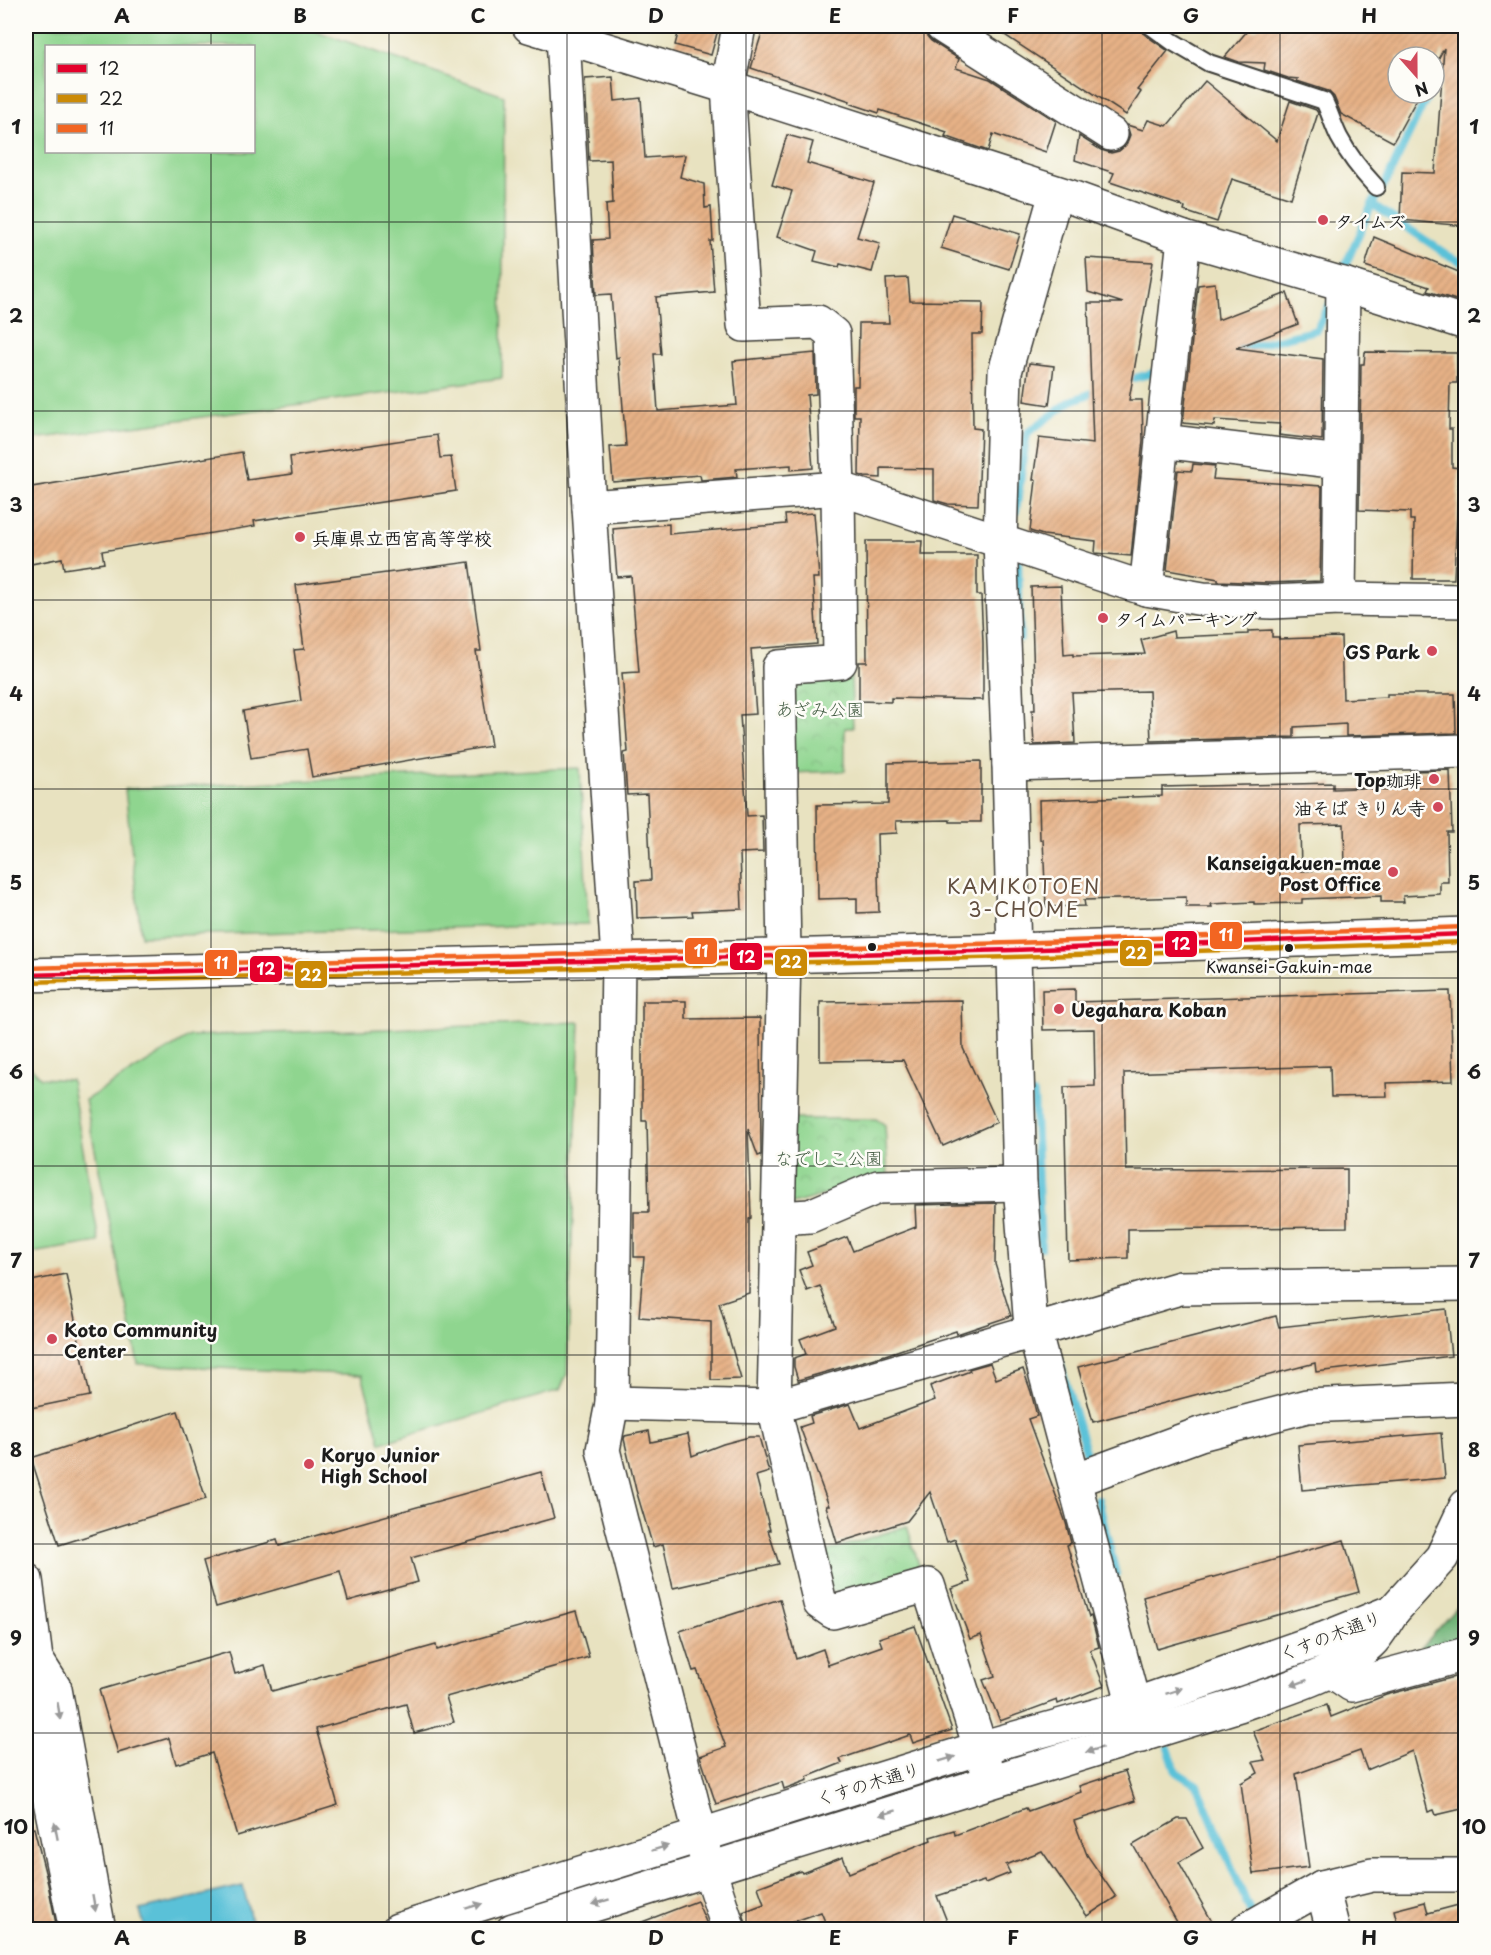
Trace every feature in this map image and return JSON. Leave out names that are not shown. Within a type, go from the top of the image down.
[{"type":"street","points":[[529,26],[1071,197],[1184,238],[1343,284],[1466,323]]},
{"type":"street","points":[[739,26],[728,87],[744,325],[818,322],[833,334],[838,488],[840,662],[779,667],[784,955],[774,1407],[820,1603],[833,1612],[928,1585],[991,1781]]},
{"type":"street","points":[[942,26],[1111,134]]},
{"type":"street","points":[[563,36],[588,507],[618,960],[612,1403],[603,1450],[700,1835],[729,1929]]},
{"type":"street","points":[[1056,194],[1005,372],[1000,542],[1009,764],[1020,1184],[1030,1315],[1138,1720]]},
{"type":"street","points":[[1146,589],[1184,238]]},
{"type":"street","points":[[1338,599],[1343,284]]},
{"type":"street","points":[[1162,441],[1341,462]]},
{"type":"street","points":[[588,507],[838,488],[1146,589],[1203,599],[1272,602],[1338,599],[1466,601]]},
{"type":"street","points":[[1009,764],[1466,751]]},
{"type":"street","points":[[26,975],[1013,950],[1466,934]]},
{"type":"street","points":[[778,1218],[810,1216],[878,1187],[1020,1184]]},
{"type":"street","points":[[612,1403],[774,1407],[1180,1288],[1466,1284]]},
{"type":"street","points":[[1075,1480],[1200,1434],[1307,1406],[1466,1399]]},
{"type":"street","points":[[1393,1611],[1442,1557],[1466,1506]]},
{"type":"street","points":[[26,1580],[31,1661],[28,1692],[76,1929]]},
{"type":"street","name":"くすの木通り","points":[[398,1929],[980,1748],[1239,1705],[1330,1670],[1349,1660],[1372,1642],[1393,1611]]},
{"type":"street","name":"くすの木通り","points":[[513,1929],[991,1781],[1393,1611]]},
{"type":"street","points":[[1330,1670],[1352,1685],[1466,1654]]},
{"type":"street","points":[[31,1661],[55,1689],[99,1929]]},
{"type":"street","points":[[1251,1928],[1322,1887],[1372,1875],[1466,1875]]},
{"type":"street","points":[[1322,1887],[1333,1929]]},
{"type":"lane","points":[[1150,26],[1209,63],[1324,101],[1338,135],[1354,163],[1376,187]]},
{"type":"green space","points":[[26,26],[302,26],[504,96],[502,378],[26,440]]},
{"type":"green space","name":"あざみ公園","points":[[851,676],[853,728],[845,728],[845,771],[790,773],[789,691],[800,679]]},
{"type":"green space","points":[[580,768],[588,924],[141,936],[125,789]]},
{"type":"green space","points":[[580,1022],[567,1374],[560,1390],[381,1443],[362,1375],[138,1364],[85,1100],[190,1036]]},
{"type":"green space","points":[[26,1062],[41,1078],[71,1080],[99,1242],[26,1254]]},
{"type":"green space","name":"なでしこ公園","points":[[792,1119],[876,1119],[885,1125],[888,1177],[789,1205]]},
{"type":"green space","points":[[907,1526],[922,1575],[845,1598],[829,1589],[818,1554]]},
{"type":"green space","points":[[1465,1599],[1465,1640],[1413,1657]]},
{"type":"water","points":[[243,1886],[253,1929],[145,1929],[140,1910]]},
{"type":"building","points":[[680,26],[719,26],[711,55],[675,45]]},
{"type":"building","points":[[764,26],[923,26],[925,34],[931,41],[959,59],[956,68],[990,79],[1056,121],[1046,152],[993,134],[988,151],[945,136],[947,132],[880,110],[879,113],[751,68]]},
{"type":"building","points":[[991,26],[1141,26],[1144,34],[1168,51],[1137,90],[1141,92],[1126,115]]},
{"type":"building","points":[[1260,26],[1466,26],[1466,226],[1400,220],[1402,172],[1435,173],[1440,105],[1446,105],[1446,45],[1386,45],[1386,105],[1413,105],[1393,142],[1341,114],[1334,97],[1328,91],[1297,81],[1298,79],[1264,70],[1265,63],[1239,62],[1225,57],[1248,30],[1256,30]]},
{"type":"building","points":[[613,77],[615,101],[641,98],[645,158],[685,155],[680,177],[704,184],[705,208],[711,207],[713,241],[710,241],[714,292],[656,297],[661,354],[654,354],[658,411],[737,405],[733,361],[815,353],[816,394],[807,395],[813,468],[791,470],[791,465],[736,469],[737,477],[701,480],[700,475],[613,482],[610,447],[626,446],[619,357],[616,358],[611,294],[596,295],[593,240],[608,239],[606,204],[613,203],[611,160],[589,161],[585,79]]},
{"type":"building","points":[[1205,81],[1277,141],[1290,101],[1316,110],[1318,113],[1291,198],[1232,179],[1217,222],[1184,211],[1185,207],[1110,182],[1114,173],[1075,160],[1079,136],[1101,150],[1111,153],[1119,151],[1126,145],[1130,135],[1127,125],[1143,130],[1148,120],[1167,126]]},
{"type":"building","points":[[787,135],[813,142],[807,163],[874,183],[857,237],[880,243],[872,272],[840,264],[839,267],[814,261],[817,251],[777,237],[792,191],[772,185]]},
{"type":"building","points":[[952,214],[1020,234],[1009,269],[941,248]]},
{"type":"building","points":[[1374,237],[1466,275],[1466,303],[1427,291],[1429,287],[1365,266]]},
{"type":"building","points":[[1086,258],[1153,262],[1129,400],[1142,400],[1143,440],[1131,556],[1095,553],[1096,541],[1043,535],[1030,531],[1036,480],[1033,480],[1039,438],[1093,444],[1088,303],[1123,303],[1088,292]]},
{"type":"building","points":[[908,278],[910,301],[983,302],[982,334],[972,334],[973,428],[981,429],[978,505],[948,504],[934,500],[934,469],[881,468],[881,478],[859,475],[860,416],[854,416],[854,386],[858,386],[859,323],[889,323],[886,279]]},
{"type":"building","points":[[1215,283],[1218,320],[1287,293],[1298,324],[1236,348],[1323,359],[1322,440],[1279,435],[1280,424],[1215,420],[1214,426],[1183,423],[1198,285]]},
{"type":"building","points":[[1365,352],[1457,353],[1457,383],[1450,383],[1449,429],[1452,429],[1452,467],[1459,468],[1454,579],[1413,579],[1414,520],[1410,520],[1410,512],[1359,510],[1361,364],[1364,364]]},
{"type":"building","points":[[1029,363],[1054,366],[1049,405],[1024,401]]},
{"type":"building","points":[[437,435],[440,458],[451,457],[456,491],[254,521],[255,526],[102,551],[104,563],[64,569],[62,558],[26,565],[26,488],[242,452],[247,480],[292,474],[290,457]]},
{"type":"building","points":[[1193,464],[1215,466],[1213,479],[1322,486],[1320,581],[1268,583],[1218,581],[1218,579],[1167,570],[1178,470],[1192,471]]},
{"type":"building","points":[[814,513],[819,578],[813,578],[817,644],[751,649],[756,714],[740,715],[747,816],[762,815],[763,852],[740,853],[742,909],[692,911],[693,916],[637,918],[636,881],[651,880],[647,794],[627,795],[624,753],[628,752],[622,673],[639,672],[631,576],[617,577],[613,529],[669,524],[669,534],[786,524],[785,515]]},
{"type":"building","points":[[866,541],[922,541],[921,555],[977,555],[977,595],[981,595],[983,643],[983,700],[891,698],[891,702],[859,701],[859,662],[867,662]]},
{"type":"building","points":[[469,562],[481,651],[476,651],[491,746],[312,777],[307,749],[251,758],[243,711],[301,701],[294,650],[304,649],[296,585]]},
{"type":"building","points":[[1061,586],[1064,655],[1145,654],[1141,640],[1173,631],[1174,637],[1248,634],[1248,631],[1272,630],[1272,637],[1279,637],[1279,639],[1341,637],[1343,699],[1387,697],[1387,694],[1455,694],[1456,733],[1346,736],[1346,724],[1294,727],[1294,737],[1151,741],[1149,691],[1072,693],[1075,743],[1034,745],[1031,587]]},
{"type":"building","points":[[981,761],[981,822],[896,821],[897,833],[877,834],[879,912],[857,913],[857,898],[818,899],[817,805],[888,804],[888,763]]},
{"type":"building","points":[[1450,770],[1452,832],[1447,832],[1448,882],[1440,882],[1440,894],[1403,896],[1404,902],[1381,902],[1381,896],[1302,899],[1302,903],[1254,904],[1254,902],[1211,904],[1212,907],[1186,907],[1186,897],[1084,900],[1085,906],[1046,907],[1039,800],[1162,796],[1162,787],[1333,783],[1333,789],[1377,787],[1377,784],[1415,783],[1414,771]],"holes":[[[1344,824],[1345,869],[1301,871],[1300,825]]]},
{"type":"building","points":[[1075,989],[1075,1002],[1450,991],[1453,1081],[1386,1083],[1387,1096],[1331,1097],[1330,1066],[1124,1073],[1126,1170],[1347,1169],[1347,1227],[1128,1229],[1128,1258],[1068,1260],[1064,1087],[1095,1086],[1094,1029],[1043,1030],[1042,990]]},
{"type":"building","points":[[962,1000],[963,1048],[997,1122],[943,1146],[903,1060],[820,1061],[820,1002]]},
{"type":"building","points":[[642,1001],[686,1001],[686,1019],[760,1018],[761,1155],[758,1156],[748,1129],[751,1218],[749,1219],[749,1293],[719,1303],[741,1379],[711,1380],[711,1322],[639,1317],[644,1257],[634,1257],[634,1212],[649,1212],[647,1121],[642,1121]]},
{"type":"building","points":[[996,1203],[995,1264],[1011,1316],[798,1380],[794,1358],[806,1354],[800,1339],[835,1326],[820,1286],[807,1291],[799,1270],[812,1265],[807,1252],[847,1237],[853,1251],[916,1227],[915,1205]]},
{"type":"building","name":"Koto Community Center","points":[[66,1274],[90,1396],[26,1409],[26,1282]]},
{"type":"building","points":[[1446,1309],[1451,1356],[1316,1372],[1315,1363],[1093,1422],[1078,1367],[1276,1316],[1279,1327]]},
{"type":"building","points":[[990,1363],[996,1379],[1023,1369],[1037,1416],[1028,1419],[1066,1523],[1071,1543],[1067,1545],[1099,1647],[1090,1650],[1104,1686],[1058,1704],[1057,1700],[1000,1721],[983,1680],[995,1676],[981,1635],[970,1639],[951,1589],[970,1582],[955,1539],[947,1542],[930,1492],[907,1521],[837,1543],[826,1506],[829,1506],[800,1427],[812,1423],[810,1416],[850,1404],[860,1428],[935,1400],[930,1386],[970,1371],[969,1369]]},
{"type":"building","points":[[178,1411],[206,1499],[59,1545],[31,1458]]},
{"type":"building","points":[[649,1431],[651,1442],[688,1434],[692,1456],[723,1444],[749,1437],[759,1437],[769,1472],[756,1476],[770,1530],[768,1530],[779,1564],[673,1588],[663,1544],[653,1547],[624,1439],[625,1436]]},
{"type":"building","points":[[1441,1433],[1445,1478],[1302,1490],[1298,1445]]},
{"type":"building","points":[[541,1472],[554,1518],[411,1558],[418,1582],[348,1601],[340,1571],[216,1607],[203,1561],[277,1540],[279,1546]]},
{"type":"building","points":[[1344,1540],[1359,1592],[1157,1649],[1143,1597]]},
{"type":"building","points":[[780,1599],[796,1659],[823,1649],[828,1665],[882,1646],[879,1638],[915,1626],[952,1730],[913,1743],[910,1735],[840,1759],[842,1763],[784,1789],[782,1782],[716,1804],[700,1756],[726,1747],[697,1670],[693,1671],[680,1631]]},
{"type":"building","points":[[576,1611],[589,1657],[446,1697],[454,1722],[414,1733],[406,1704],[316,1729],[338,1805],[237,1836],[212,1753],[176,1764],[169,1738],[118,1753],[99,1690],[229,1652],[235,1674],[265,1665],[272,1691],[436,1645],[437,1650]]},
{"type":"building","points":[[1466,1674],[1466,1808],[1436,1815],[1434,1810],[1428,1812],[1412,1751],[1367,1770],[1360,1751],[1296,1774],[1309,1867],[1253,1874],[1241,1783],[1258,1773],[1253,1762],[1265,1760],[1253,1731],[1327,1705],[1331,1717],[1386,1695]]},
{"type":"building","points":[[1125,1771],[1135,1801],[1074,1821],[1087,1855],[1116,1897],[1087,1916],[1042,1851],[1006,1865],[1010,1873],[985,1883],[984,1881],[937,1896],[950,1929],[828,1929],[821,1912],[773,1929],[747,1929],[743,1912],[764,1904],[758,1887],[843,1857],[849,1873],[931,1840],[930,1837],[954,1830],[955,1835],[1026,1808],[1028,1811],[1081,1792],[1079,1786]]},
{"type":"building","points":[[1178,1819],[1187,1819],[1203,1848],[1179,1862],[1216,1929],[1181,1929],[1133,1845]]},
{"type":"building","points":[[34,1828],[57,1929],[29,1929],[26,1914],[26,1829]]},
{"type":"building","points":[[697,1901],[709,1929],[629,1929],[629,1927]]},
{"type":"building","points":[[1425,1902],[1428,1913],[1466,1903],[1466,1929],[1396,1929],[1394,1910]]},
{"type":"waterway","points":[[1446,81],[1450,82]]},
{"type":"waterway","points":[[1372,204],[1387,180],[1423,105]]},
{"type":"waterway","points":[[1346,264],[1372,204],[1449,256],[1466,264]]},
{"type":"waterway","points":[[1234,351],[1316,330],[1330,304]]},
{"type":"waterway","points":[[1123,381],[1157,372]]},
{"type":"waterway","points":[[1016,511],[1027,433],[1071,401],[1100,390]]},
{"type":"waterway","points":[[1018,560],[1020,638]]},
{"type":"waterway","points":[[1034,1095],[1041,1247]]},
{"type":"waterway","points":[[1059,1360],[1088,1458]]},
{"type":"waterway","points":[[1098,1499],[1116,1574]]},
{"type":"waterway","points":[[1168,1748],[1176,1772],[1197,1785],[1250,1911]]},
{"type":"transit line","name":"11","points":[[26,968],[1013,943],[1466,927]]},
{"type":"transit line","name":"12","points":[[26,975],[1013,950],[1466,934]]},
{"type":"transit line","name":"22","points":[[26,982],[1013,957],[1466,942]]},
{"type":"place","name":"タイムズ","points":[[1323,220]]},
{"type":"place","name":"兵庫県立西宮高等学校","points":[[300,537]]},
{"type":"place","name":"タイムパーキング","points":[[1103,618]]},
{"type":"place","name":"GS Park","points":[[1432,651]]},
{"type":"place","name":"Top珈琲","points":[[1434,779]]},
{"type":"place","name":"油そば きりん寺","points":[[1438,807]]},
{"type":"place","name":"Kanseigakuen-mae Post Office","points":[[1393,872]]},
{"type":"place","name":"Kwansei-Gakuin-mae","points":[[1289,948]]},
{"type":"place","name":"Uegahara Koban","points":[[1059,1009]]},
{"type":"place","name":"Koto Community Center","points":[[52,1339]]},
{"type":"place","name":"Koryo Junior High School","points":[[309,1464]]},
{"type":"district","name":"KAMIKOTOEN 3-CHOME","points":[[1024,898]]}]
